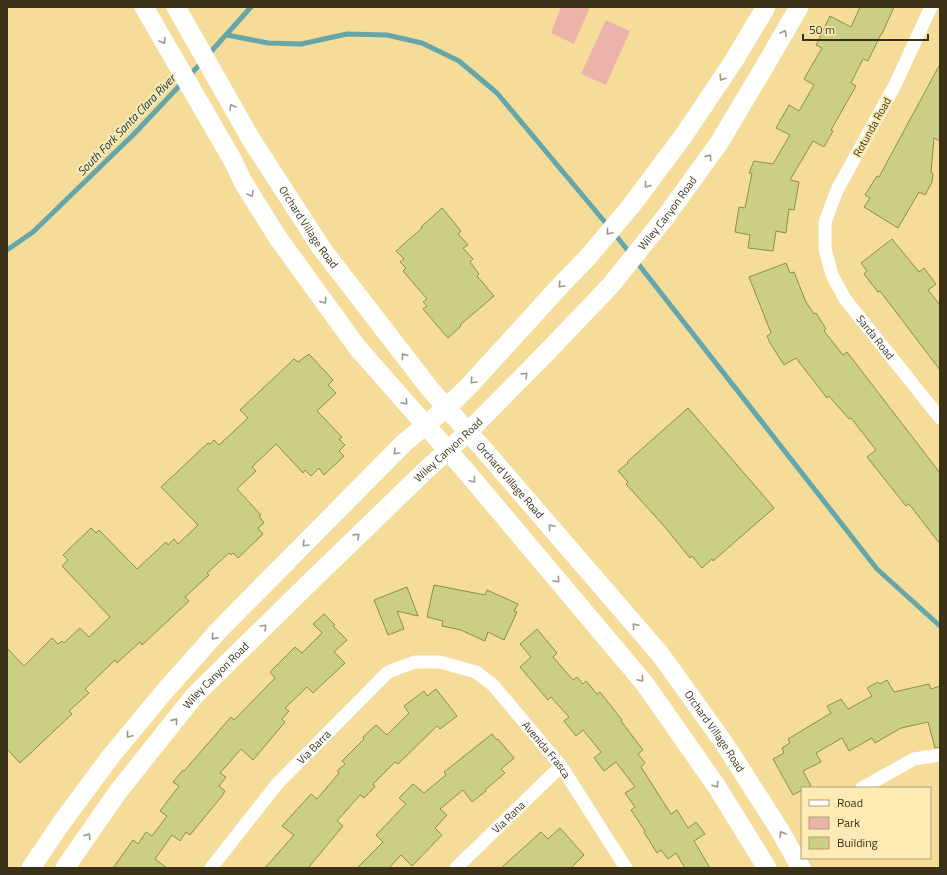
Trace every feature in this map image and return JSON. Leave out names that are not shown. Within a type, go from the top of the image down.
[{"type":"main road","points":[[144,7],[232,159],[243,182],[278,238],[357,347],[448,451],[645,684],[717,786],[767,868]]},
{"type":"main road","name":"Orchard Village Road","points":[[176,7],[252,141],[322,249],[430,389],[660,654],[724,743],[779,829],[801,868]]},
{"type":"main road","points":[[31,868],[62,822],[111,756],[164,692],[220,629],[404,443],[446,408],[467,388],[588,257],[631,206],[684,136],[733,62],[766,7]]},
{"type":"main road","name":"Wiley Canyon Road","points":[[65,868],[117,793],[196,695],[302,590],[468,432],[611,285],[667,215],[719,143],[798,7]]},
{"type":"street","name":"Rotunda Road","points":[[825,249],[825,222],[837,190],[895,85],[931,7]]},
{"type":"street","name":"Sarda Road","points":[[825,249],[832,275],[845,299],[940,418]]},
{"type":"street","name":"Via Barra","points":[[211,868],[277,784],[388,672],[415,662],[440,662]]},
{"type":"street","name":"Avenida Frasca","points":[[440,662],[476,672],[493,685],[561,766],[626,868]]},
{"type":"street","points":[[864,787],[914,758],[940,755]]},
{"type":"street","name":"Via Rana","points":[[456,868],[561,766]]},
{"type":"green space","points":[[561,7],[590,7],[574,44],[551,33]]},
{"type":"green space","points":[[606,20],[630,31],[606,85],[581,74]]},
{"type":"building","points":[[860,7],[894,7],[868,61],[863,59],[851,83],[856,86],[831,130],[833,131],[824,147],[813,141],[790,180],[799,182],[794,210],[789,209],[786,233],[776,231],[773,251],[748,248],[750,235],[735,232],[739,207],[745,208],[752,173],[749,173],[754,161],[773,164],[790,135],[776,128],[789,105],[799,111],[814,85],[804,79],[822,48],[816,45],[830,16],[851,27]]},
{"type":"building","points":[[940,64],[940,141],[934,138],[931,173],[933,174],[932,182],[925,195],[919,192],[898,228],[864,207],[870,198],[865,195],[877,176],[879,177]]},
{"type":"building","points":[[442,208],[461,231],[458,234],[468,245],[463,248],[473,259],[470,262],[479,274],[477,276],[494,296],[460,325],[461,326],[448,338],[423,309],[427,306],[423,302],[427,299],[403,271],[406,268],[400,262],[404,259],[396,251]]},
{"type":"building","points":[[892,239],[919,272],[924,268],[936,284],[928,290],[940,305],[940,370],[880,291],[878,292],[864,274],[867,271],[861,263]]},
{"type":"building","points":[[786,263],[790,273],[794,272],[806,302],[814,314],[816,313],[826,329],[824,331],[843,355],[847,352],[940,473],[940,544],[909,504],[906,506],[867,457],[876,450],[851,418],[849,419],[829,396],[827,398],[796,358],[784,365],[770,343],[767,336],[771,333],[749,277]]},
{"type":"building","points":[[309,354],[333,380],[328,385],[336,393],[317,411],[342,437],[339,439],[345,445],[339,451],[344,456],[324,475],[319,468],[311,476],[305,470],[303,473],[276,444],[252,467],[256,471],[237,489],[261,515],[259,516],[264,523],[258,528],[263,534],[238,558],[233,553],[231,555],[229,553],[207,573],[209,575],[185,597],[189,601],[142,645],[140,642],[117,663],[115,660],[85,689],[89,693],[69,711],[72,714],[20,763],[7,749],[7,648],[24,666],[52,638],[58,644],[62,641],[64,643],[80,628],[89,637],[110,617],[62,566],[68,560],[63,555],[91,528],[96,533],[99,530],[137,569],[166,542],[168,545],[174,539],[178,544],[198,525],[161,487],[208,443],[210,444],[214,440],[219,445],[248,418],[240,410],[294,359],[298,362]]},
{"type":"building","points":[[688,408],[774,508],[713,561],[712,559],[702,568],[692,556],[690,558],[664,526],[626,484],[628,482],[618,471]]},
{"type":"building","points":[[434,585],[485,595],[487,590],[518,604],[514,611],[517,612],[504,640],[488,632],[485,641],[461,630],[442,626],[443,621],[427,617]]},
{"type":"building","points":[[407,587],[418,616],[397,611],[404,629],[388,635],[374,600]]},
{"type":"building","points":[[324,614],[335,625],[333,626],[347,640],[334,652],[345,663],[313,693],[307,687],[285,708],[289,711],[282,719],[285,722],[253,760],[241,749],[220,773],[226,777],[219,786],[225,791],[222,796],[190,835],[186,832],[180,841],[172,835],[155,859],[167,868],[113,868],[133,840],[138,844],[146,832],[152,836],[167,816],[160,811],[179,786],[173,782],[231,717],[234,720],[275,678],[270,672],[295,647],[302,653],[322,633],[313,624]]},
{"type":"building","points":[[537,629],[557,653],[553,657],[573,680],[577,677],[583,684],[586,681],[597,694],[600,692],[622,720],[621,721],[643,750],[638,754],[645,763],[641,767],[671,814],[677,810],[688,828],[696,822],[705,834],[694,841],[710,868],[685,868],[676,853],[668,859],[661,850],[657,853],[631,810],[635,807],[625,793],[635,787],[616,762],[604,771],[594,758],[601,752],[583,730],[576,736],[564,721],[569,717],[551,697],[548,700],[520,667],[531,657],[520,644]]},
{"type":"building","points":[[887,680],[894,692],[929,684],[931,689],[940,686],[940,747],[935,748],[928,722],[901,728],[875,743],[872,738],[849,751],[842,738],[816,753],[821,762],[803,771],[811,786],[801,787],[801,791],[793,795],[773,759],[784,753],[782,748],[790,743],[788,739],[831,713],[827,706],[841,699],[848,709],[872,696],[867,688],[878,682],[880,684]]},
{"type":"building","points":[[436,689],[457,716],[440,729],[437,726],[398,764],[395,762],[373,784],[375,787],[364,798],[360,795],[337,821],[343,826],[308,868],[265,868],[294,835],[282,826],[311,794],[317,799],[339,773],[337,771],[345,764],[342,761],[364,739],[363,737],[376,725],[387,735],[409,713],[404,706],[424,691],[427,696]]},
{"type":"building","points":[[492,734],[514,758],[501,769],[505,773],[472,802],[463,790],[440,809],[447,815],[435,828],[442,835],[412,866],[401,855],[389,868],[357,868],[383,842],[376,835],[406,804],[399,798],[413,784],[424,793],[446,775],[444,772]]},
{"type":"building","points":[[560,828],[584,855],[571,868],[501,868],[541,832],[548,839]]},
{"type":"waterway","name":"South Fork Santa Clara River","points":[[208,55],[251,7]]},
{"type":"waterway","points":[[227,35],[268,43],[301,44],[347,34],[387,35],[422,43],[459,61],[497,93],[609,227]]},
{"type":"waterway","name":"South Fork Santa Clara River","points":[[188,77],[203,61]]},
{"type":"waterway","name":"South Fork Santa Clara River","points":[[7,250],[33,232],[134,134],[182,83]]},
{"type":"waterway","points":[[614,233],[877,569],[940,626]]}]
